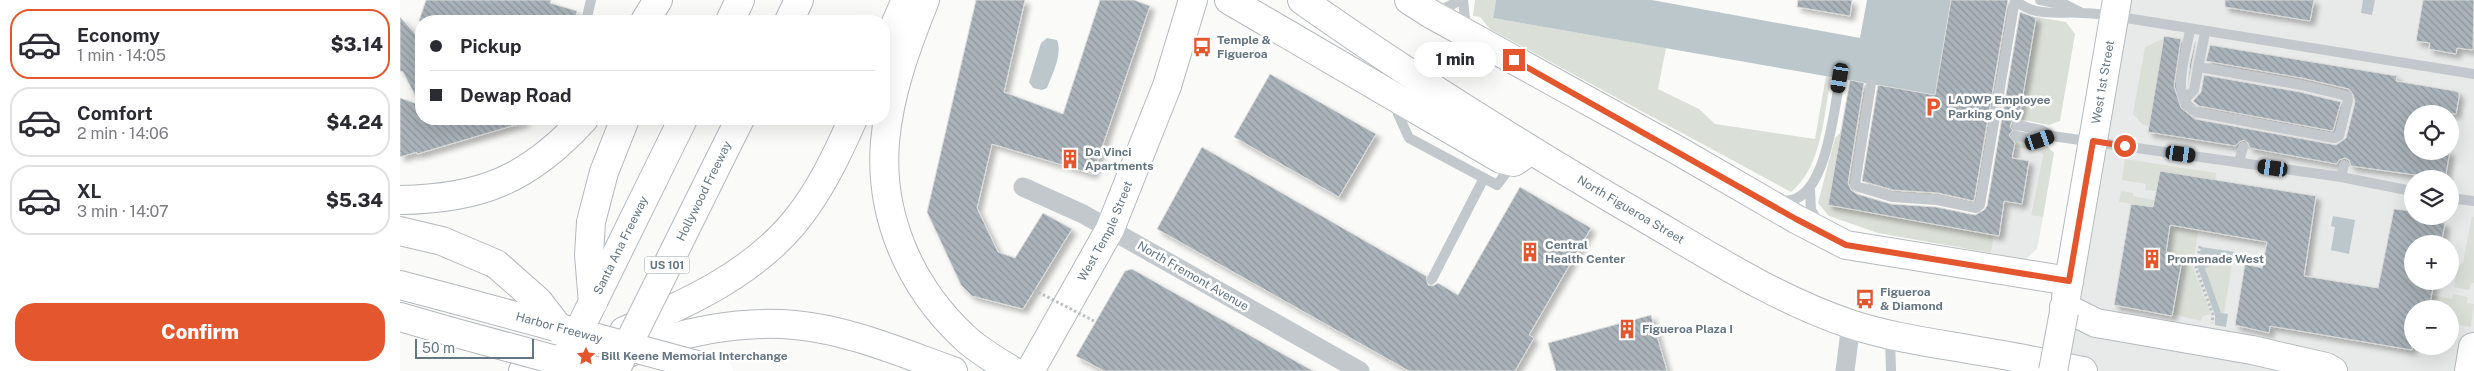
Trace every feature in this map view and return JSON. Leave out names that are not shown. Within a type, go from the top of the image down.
[{"type":"main road","points":[[649,15],[658,0]]},
{"type":"main road","points":[[670,15],[676,0]]},
{"type":"main road","points":[[733,15],[740,0]]},
{"type":"main road","points":[[792,15],[799,0]]},
{"type":"main road","points":[[890,36],[906,0]]},
{"type":"main road","points":[[890,110],[902,63],[925,0]]},
{"type":"main road","name":"West Temple Street","points":[[1030,371],[1110,229],[1167,86],[1193,0]]},
{"type":"main road","points":[[1229,0],[1251,7],[1501,159],[1522,156]]},
{"type":"main road","name":"North Figueroa Street","points":[[1302,0],[1522,156],[1796,302],[1851,324],[1918,342],[1990,353],[2083,371]]},
{"type":"main road","points":[[1420,7],[1830,238],[1846,245],[2069,281]]},
{"type":"main road","name":"West 1st Street","points":[[2053,371],[2116,8]]},
{"type":"main road","points":[[400,200],[446,198],[496,185],[543,158],[578,125]]},
{"type":"main road","points":[[620,371],[602,335],[594,310],[589,255],[591,222],[604,172],[624,125]]},
{"type":"main road","name":"Santa Ana Freeway","points":[[559,371],[680,125]]},
{"type":"main road","name":"Hollywood Freeway","points":[[615,371],[737,125]]},
{"type":"main road","points":[[523,371],[582,350],[656,317],[718,285],[744,268],[792,224],[829,170],[850,125]]},
{"type":"main road","points":[[888,125],[884,175],[888,206],[896,236],[910,268],[927,293],[964,337],[1005,366]]},
{"type":"main road","points":[[400,230],[442,241],[496,264],[538,301],[556,322],[571,345],[584,371],[666,340],[724,327],[764,323],[797,325],[832,331],[901,352],[953,371]]},
{"type":"main road","name":"Harbor Freeway","points":[[400,285],[719,371]]},
{"type":"main road","points":[[2064,310],[2096,323],[2258,351],[2326,366],[2333,371]]},
{"type":"main road","points":[[400,317],[596,371]]},
{"type":"main road","points":[[2469,371],[2473,347]]},
{"type":"street","name":"North Fremont Avenue","points":[[1023,187],[1074,209],[1360,371]]},
{"type":"street","points":[[1845,371],[1851,324]]},
{"type":"lane","points":[[588,15],[592,0]]},
{"type":"lane","points":[[1420,7],[1462,0],[1467,30],[1482,42]]},
{"type":"lane","points":[[2015,0],[2024,8],[2062,15],[2116,8],[2205,32],[2474,74]]},
{"type":"lane","points":[[1871,84],[1855,184],[1859,187],[1892,197],[1937,200],[1976,208],[1980,205],[2015,0]]},
{"type":"lane","points":[[2040,0],[2066,5],[2081,13]]},
{"type":"lane","points":[[2190,29],[2180,87],[2190,108],[2196,112],[2334,138],[2342,132],[2348,100],[2347,96],[2301,85],[2199,67]]},
{"type":"lane","points":[[2185,99],[2194,90],[2205,32]]},
{"type":"lane","points":[[1840,78],[1821,167],[1810,190],[1811,210],[1815,220],[1822,225],[1856,240],[1868,250]]},
{"type":"lane","points":[[1398,98],[1398,114],[1409,138],[1497,185],[1522,156]]},
{"type":"lane","points":[[2017,131],[2040,140],[2052,136],[2093,141],[2239,162],[2404,190]]},
{"type":"lane","points":[[2239,162],[2243,147]]},
{"type":"lane","points":[[2341,178],[2344,165]]},
{"type":"lane","points":[[1432,280],[1484,178]]},
{"type":"lane","points":[[1730,182],[1755,188],[1782,201],[1790,200],[1810,190]]},
{"type":"lane","points":[[2459,199],[2474,201]]},
{"type":"lane","points":[[1890,335],[1891,371]]},
{"type":"path","points":[[2200,246],[2196,268],[2213,315],[2212,324],[2205,323]]},
{"type":"path","points":[[1034,290],[1096,322]]},
{"type":"shaded area","points":[[1475,0],[1496,0],[1493,18],[1666,48],[1658,89],[1699,109],[1715,124],[1815,139],[1826,76],[1831,77],[1820,139],[1809,169],[1791,192],[1490,29],[1480,17],[1473,16]]},
{"type":"shaded area","points":[[1496,0],[1652,0],[1860,38],[1867,0],[1951,0],[1935,95],[1493,18]]},
{"type":"shaded area","points":[[2127,0],[2474,0],[2474,371],[2063,371]]},
{"type":"shaded area","points":[[2363,0],[2375,0],[2372,15],[2361,13]]},
{"type":"shaded area","points":[[2036,17],[2066,22],[2075,34],[2060,121],[2049,125],[2018,119]]},
{"type":"shaded area","points":[[1047,38],[1057,40],[1059,52],[1047,88],[1042,90],[1033,88],[1029,82],[1041,43]]},
{"type":"shaded area","points":[[2163,39],[2171,41],[2154,114],[2221,141],[2348,162],[2354,133],[2374,153],[2371,169],[2148,132],[2149,126],[2143,125],[2133,114],[2145,47]]},
{"type":"shaded area","points":[[1841,132],[1828,205],[1994,235],[1991,253],[1878,233],[1829,216],[1818,203],[1835,138]]},
{"type":"shaded area","points":[[2015,141],[2046,145],[2054,153],[2043,217],[2031,215],[2043,155],[2040,152],[2014,147]]},
{"type":"shaded area","points":[[2014,147],[2040,152],[2043,155],[2031,214],[2043,217],[2037,249],[2025,260],[1991,253],[1994,235],[1999,235]]},
{"type":"shaded area","points":[[2125,159],[2216,173],[2215,180],[2160,171],[2156,191],[2145,190],[2146,184],[2122,180]]},
{"type":"shaded area","points":[[2121,191],[2133,193],[2133,196],[2154,200],[2153,207],[2119,202]]},
{"type":"shaded area","points":[[2333,216],[2355,220],[2349,254],[2331,250],[2335,227],[2331,226]]},
{"type":"shaded area","points":[[2472,216],[2474,217],[2474,283],[2471,283],[2469,290],[2459,288],[2459,266],[2463,262]]},
{"type":"shaded area","points":[[2170,225],[2198,231],[2193,268],[2211,314],[2203,316],[2201,321],[2173,314],[2183,255],[2166,252]]},
{"type":"shaded area","points":[[2201,247],[2235,252],[2233,258],[2205,268],[2221,313],[2228,314],[2226,327],[2215,325],[2215,315],[2198,268]]},
{"type":"shaded area","points":[[2233,258],[2224,314],[2221,313],[2205,268]]},
{"type":"shaded area","points":[[2453,294],[2468,297],[2467,303],[2474,304],[2471,327],[2459,325],[2459,300],[2430,300],[2431,295],[2452,299]]},
{"type":"building","points":[[426,0],[551,0],[550,3],[577,11],[576,15],[421,15]]},
{"type":"building","name":"Da Vinci Apartments","points":[[976,0],[1025,0],[1004,92],[1063,114],[1100,0],[1134,0],[1150,6],[1093,174],[992,144],[977,208],[998,252],[1015,258],[1043,213],[1072,229],[1023,309],[972,296],[961,285],[927,212]]},
{"type":"building","points":[[1798,0],[1852,0],[1850,16],[1797,7]]},
{"type":"building","points":[[1951,0],[2008,0],[1974,201],[1938,193],[1893,190],[1862,181],[1878,85],[1935,95]]},
{"type":"building","points":[[2225,0],[2314,0],[2310,21],[2225,7]]},
{"type":"building","points":[[2423,0],[2474,0],[2473,50],[2457,48],[2456,54],[2429,49],[2430,43],[2416,41]]},
{"type":"building","points":[[2020,12],[2036,18],[2019,118],[2012,121],[2010,127],[2013,130],[2009,135],[2015,143],[2012,158],[2029,161],[2022,204],[2004,201],[1999,236],[1828,205],[1850,80],[1864,83],[1848,183],[1851,190],[1857,194],[1891,204],[1936,207],[1975,215],[1984,210],[1987,206]]},
{"type":"building","points":[[400,17],[415,33],[415,95],[403,72],[400,71]]},
{"type":"building","points":[[2164,36],[2181,39],[2174,86],[2181,108],[2195,119],[2336,145],[2346,138],[2355,102],[2353,94],[2349,89],[2302,78],[2206,61],[2210,45],[2397,76],[2396,81],[2459,93],[2458,105],[2404,105],[2404,160],[2448,160],[2447,170],[2404,170],[2404,173],[2351,166],[2349,160],[2345,158],[2339,160],[2337,164],[2250,148],[2244,140],[2236,146],[2148,132]]},
{"type":"building","points":[[2196,42],[2188,85],[2190,63]]},
{"type":"building","points":[[1270,74],[1376,134],[1339,197],[1234,137]]},
{"type":"building","points":[[2204,75],[2300,92],[2341,102],[2333,131],[2199,106],[2193,101],[2201,92]]},
{"type":"building","points":[[400,98],[415,103],[415,125],[515,125],[417,154],[417,152],[400,157]]},
{"type":"building","points":[[1202,147],[1426,276],[1428,285],[1433,286],[1438,283],[1458,295],[1520,187],[1591,228],[1529,335],[1534,338],[1515,371],[1409,371],[1157,229]]},
{"type":"building","name":"Promenade West","points":[[2160,171],[2316,196],[2304,276],[2378,288],[2394,209],[2404,210],[2404,225],[2445,225],[2443,235],[2404,235],[2404,290],[2432,290],[2431,300],[2404,300],[2404,349],[2270,326],[2269,333],[2235,325],[2245,264],[2262,268],[2267,242],[2170,225],[2166,252],[2183,255],[2172,316],[2114,305],[2131,204],[2153,207]]},
{"type":"building","points":[[1132,269],[1313,371],[1104,371],[1076,356],[1125,271]]},
{"type":"building","name":"Figueroa Plaza I","points":[[1651,315],[1667,371],[1556,371],[1548,343]]},
{"type":"place","name":"Temple & Figueroa","points":[[1202,47]]},
{"type":"place","name":"LADWP Employee Parking Only","points":[[1933,107]]},
{"type":"place","name":"Da Vinci Apartments","points":[[1070,159]]},
{"type":"place","name":"Central Health Center","points":[[1530,252]]},
{"type":"place","name":"Promenade West","points":[[2152,259]]},
{"type":"place","name":"Figueroa & Diamond","points":[[1865,299]]},
{"type":"place","name":"Figueroa Plaza I","points":[[1627,329]]},
{"type":"place","name":"Bill Keene Memorial Interchange","points":[[586,356]]},
{"type":"route","points":[[1514,60],[1830,238],[1846,245],[2069,281],[2093,141],[2125,146]]}]
